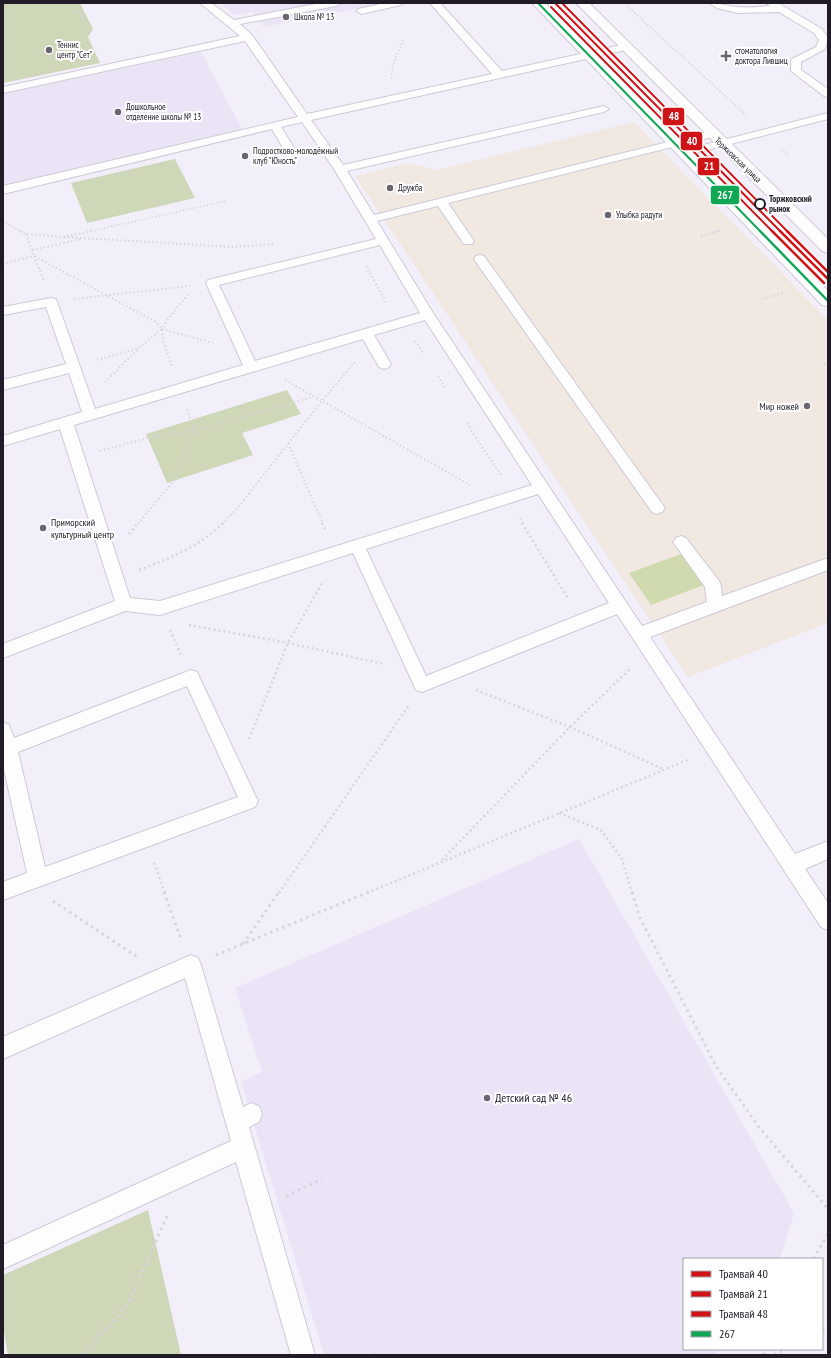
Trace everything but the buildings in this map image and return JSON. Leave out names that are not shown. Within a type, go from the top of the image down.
[{"type":"main road","points":[[538,3],[828,301]]},
{"type":"main road","name":"Торжковская улица","points":[[582,3],[828,248]]},
{"type":"lane","points":[[205,3],[248,37],[306,118],[371,219],[382,241],[428,315],[828,920]]},
{"type":"lane","points":[[232,23],[336,3]]},
{"type":"lane","points":[[361,11],[398,3]]},
{"type":"lane","points":[[435,3],[499,75]]},
{"type":"lane","points":[[714,3],[721,8],[748,10],[775,6],[823,30],[824,40],[820,49],[796,61],[796,72],[828,94]]},
{"type":"lane","points":[[3,90],[248,37]]},
{"type":"lane","points":[[3,190],[306,118],[626,47]]},
{"type":"lane","points":[[340,169],[604,109]]},
{"type":"lane","points":[[371,219],[674,142],[717,139],[764,132],[828,116]]},
{"type":"lane","points":[[274,126],[290,151]]},
{"type":"lane","points":[[684,153],[717,139]]},
{"type":"lane","points":[[440,201],[468,241]]},
{"type":"lane","points":[[251,367],[212,283],[382,241]]},
{"type":"lane","points":[[480,259],[657,508]]},
{"type":"lane","points":[[3,311],[51,302],[90,416]]},
{"type":"lane","points":[[3,441],[66,424],[251,367],[428,315]]},
{"type":"lane","points":[[366,333],[384,364]]},
{"type":"lane","points":[[3,385],[73,367]]},
{"type":"lane","points":[[66,424],[124,604]]},
{"type":"lane","points":[[3,651],[124,604],[163,615],[336,553],[541,488]]},
{"type":"lane","points":[[681,542],[713,586],[715,606]]},
{"type":"lane","points":[[358,546],[419,678],[442,677],[620,606]]},
{"type":"lane","points":[[638,634],[828,564]]},
{"type":"lane","points":[[3,890],[146,840],[249,801],[236,771],[190,678],[8,748]]},
{"type":"lane","points":[[3,730],[38,879]]},
{"type":"lane","points":[[792,865],[828,850]]},
{"type":"lane","points":[[3,1048],[191,965],[244,1118],[243,1147],[303,1355]]},
{"type":"lane","points":[[3,1257],[243,1147]]},
{"type":"path","points":[[624,3],[789,156]]},
{"type":"path","points":[[75,12],[80,12],[88,29],[83,37],[97,70]]},
{"type":"path","points":[[387,100],[394,62],[404,38]]},
{"type":"path","points":[[64,237],[226,201]]},
{"type":"path","points":[[3,221],[26,234],[83,239],[234,247],[278,243]]},
{"type":"path","points":[[701,236],[721,230]]},
{"type":"path","points":[[26,234],[51,302],[196,285],[168,319],[162,329],[140,347],[86,401]]},
{"type":"path","points":[[32,250],[83,239]]},
{"type":"path","points":[[355,248],[398,323]]},
{"type":"path","points":[[3,264],[34,256],[156,322],[162,329],[244,352]]},
{"type":"path","points":[[762,299],[783,293]]},
{"type":"path","points":[[162,329],[163,341],[179,389]]},
{"type":"path","points":[[73,367],[140,347]]},
{"type":"path","points":[[271,361],[286,382],[514,510],[582,621]]},
{"type":"path","points":[[116,580],[177,555],[196,545],[214,532],[236,510],[352,363]]},
{"type":"path","points":[[824,364],[828,363]]},
{"type":"path","points":[[77,458],[151,437],[195,431],[313,397]]},
{"type":"path","points":[[109,557],[177,477],[195,431]]},
{"type":"path","points":[[236,771],[288,643],[332,565],[336,553],[288,443]]},
{"type":"path","points":[[163,615],[288,643],[419,678],[242,944]]},
{"type":"path","points":[[163,615],[190,678]]},
{"type":"path","points":[[440,862],[570,727],[649,651]]},
{"type":"path","points":[[442,677],[570,727],[664,769]]},
{"type":"path","points":[[146,840],[191,965],[714,748]]},
{"type":"path","points":[[558,812],[601,830],[622,859],[640,918],[716,1066],[758,1126],[828,1210]]},
{"type":"path","points":[[38,879],[42,894],[166,976]]},
{"type":"path","points":[[82,1355],[127,1306],[186,1174]]},
{"type":"path","points":[[261,1209],[322,1180]]},
{"type":"path","points":[[815,1258],[828,1233]]},
{"type":"path","points":[[774,1355],[784,1350]]},
{"type":"path","points":[[373,1355],[378,1352]]},
{"type":"shaded area","name":"Школа № 13","points":[[221,3],[383,3],[264,27],[253,12],[234,15]]},
{"type":"shaded area","name":"Дошкольное отделение школы № 13","points":[[201,52],[242,129],[3,188],[3,94]]},
{"type":"shaded area","points":[[634,122],[828,320],[828,623],[688,677],[355,176],[409,163],[437,170]]},
{"type":"shaded area","name":"Детский сад № 46","points":[[579,839],[794,1213],[780,1258],[683,1258],[683,1350],[721,1350],[712,1355],[324,1355],[241,1082],[262,1072],[235,988]]},
{"type":"green space","name":"Теннис центр \"Сет\"","points":[[3,3],[80,3],[93,29],[88,37],[100,63],[3,83]]},
{"type":"green space","points":[[175,159],[195,198],[87,223],[71,183]]},
{"type":"green space","points":[[287,390],[301,414],[242,433],[253,455],[167,483],[146,434]]},
{"type":"green space","points":[[681,554],[704,585],[651,605],[629,573]]},
{"type":"green space","points":[[148,1210],[181,1355],[8,1355],[3,1326],[3,1275]]},
{"type":"tram line","name":"40","points":[[555,3],[828,279]]},
{"type":"tram line","name":"48","points":[[562,3],[828,272]]},
{"type":"tram line","name":"21","points":[[551,7],[824,283]]},
{"type":"transit line","name":"267","points":[[538,3],[828,301]]},
{"type":"place","name":"Школа № 13","points":[[286,17]]},
{"type":"place","name":"Теннис центр \"Сет\"","points":[[49,50]]},
{"type":"place","name":"стоматология доктора Лившиц","points":[[726,56]]},
{"type":"place","name":"Дошкольное отделение школы № 13","points":[[118,112]]},
{"type":"place","name":"Подростково-молодёжный клуб \"Юность\"","points":[[245,156]]},
{"type":"place","name":"Дружба","points":[[390,188]]},
{"type":"place","name":"Торжковский рынок","points":[[760,204]]},
{"type":"place","name":"Улыбка радуги","points":[[608,215]]},
{"type":"place","name":"Мир ножей","points":[[807,406]]},
{"type":"place","name":"Приморский культурный центр","points":[[43,528]]},
{"type":"place","name":"Детский сад № 46","points":[[487,1098]]}]
